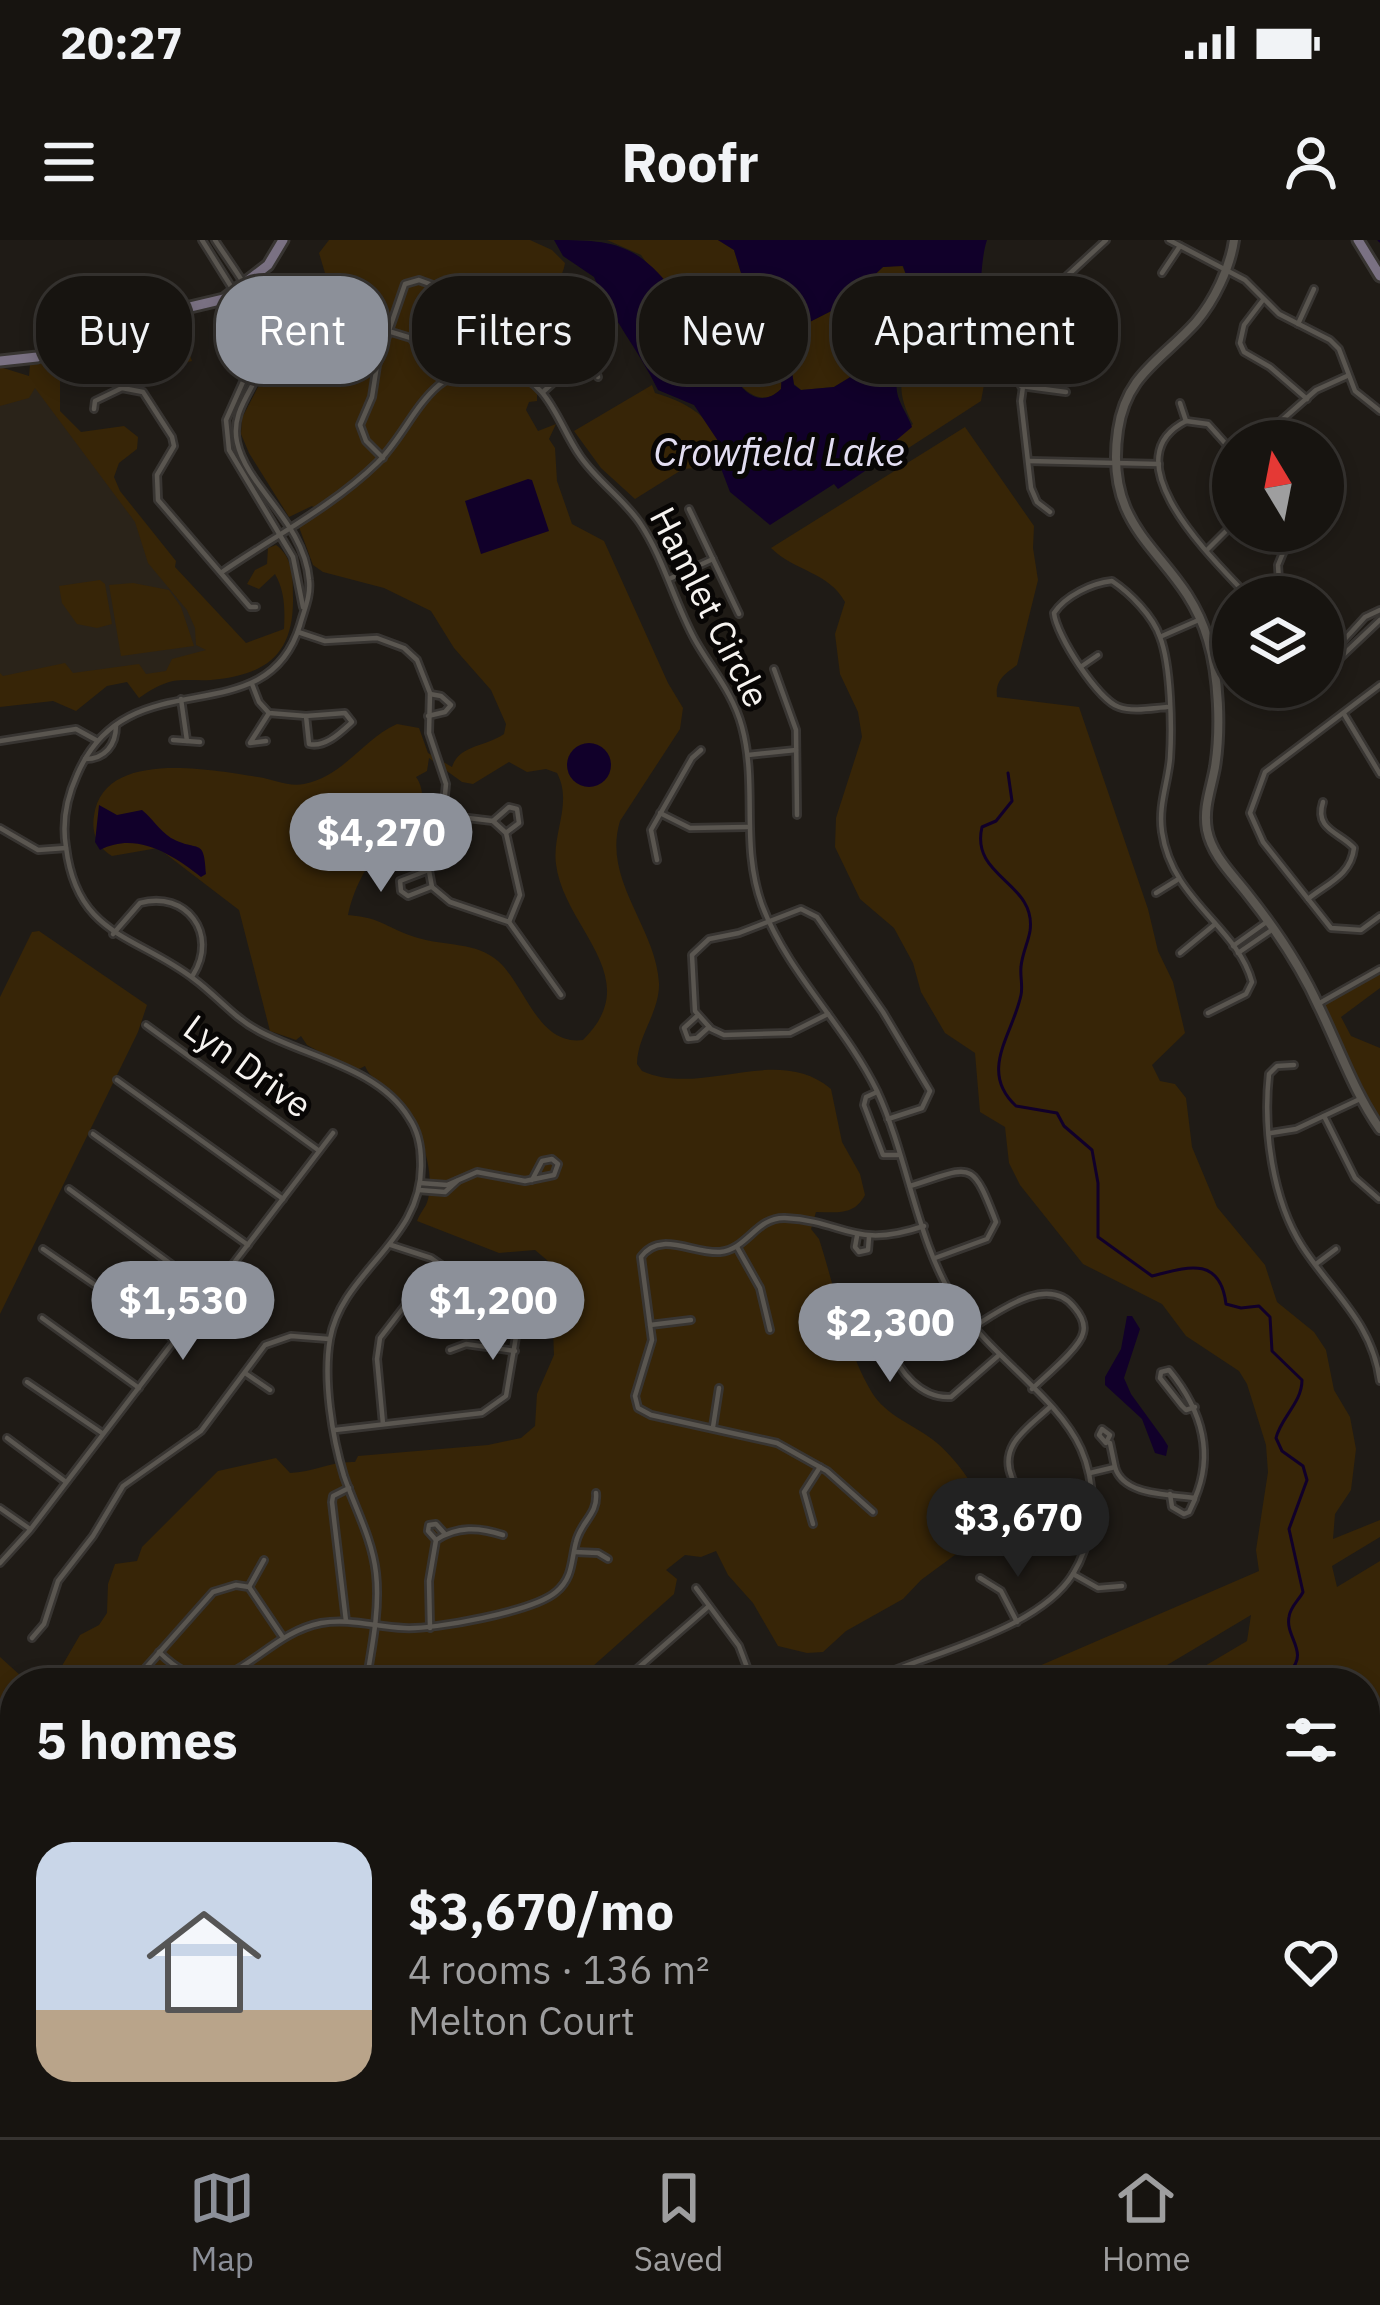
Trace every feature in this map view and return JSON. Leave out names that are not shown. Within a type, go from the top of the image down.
[{"type":"main road","points":[[255,276],[283,240]]},
{"type":"main road","points":[[1358,240],[1380,276]]},
{"type":"main road","points":[[0,362],[37,357],[118,323],[216,301]]},
{"type":"street","points":[[202,240],[229,276]]},
{"type":"street","points":[[215,240],[232,276]]},
{"type":"street","points":[[1070,276],[1078,262],[1106,240]]},
{"type":"street","points":[[1169,240],[1245,280],[1298,324],[1320,333],[1339,350],[1355,392],[1380,411]]},
{"type":"street","points":[[1234,240],[1225,270],[1201,316],[1150,363],[1133,386],[1120,416],[1114,462],[1126,515],[1181,584],[1209,643],[1216,688],[1216,746],[1207,799],[1208,834],[1318,1004],[1360,1099],[1380,1129]]},
{"type":"street","points":[[1162,273],[1180,246]]},
{"type":"street","points":[[412,281],[402,289],[388,331],[412,339]]},
{"type":"street","points":[[1298,324],[1314,289]]},
{"type":"street","points":[[1263,299],[1244,325],[1240,343],[1244,352],[1307,399]]},
{"type":"street","points":[[1339,350],[1348,344]]},
{"type":"street","points":[[222,572],[366,474],[429,395],[454,376],[488,368],[506,370],[544,391],[552,384]]},
{"type":"street","points":[[1282,420],[1327,383],[1347,376]]},
{"type":"street","points":[[241,384],[230,406],[226,439],[296,565],[304,612]]},
{"type":"street","points":[[252,384],[238,412],[238,445],[290,526],[308,571],[309,597],[298,632],[284,659],[252,684],[142,710],[96,740],[70,792],[66,848],[81,896],[113,934],[192,977],[260,1032],[369,1081],[408,1114],[416,1131],[421,1150],[420,1186],[410,1217],[337,1316],[330,1339],[335,1430],[373,1556],[375,1623],[368,1668]]},
{"type":"street","points":[[375,384],[360,424],[366,441],[383,458]]},
{"type":"street","points":[[1050,512],[1037,502],[1031,488],[1021,386],[1066,392]]},
{"type":"street","points":[[94,409],[94,401],[104,394],[122,388],[142,392],[174,446],[157,475],[158,500],[250,607],[256,607]]},
{"type":"street","name":"Hamlet Circle","points":[[544,391],[583,461],[637,518],[695,641],[731,695],[748,754],[747,827],[754,877],[769,921],[877,1092],[947,1290],[972,1328],[1071,1431],[1090,1473],[1088,1538],[1073,1574],[1043,1607],[1018,1622],[902,1668]]},
{"type":"street","points":[[1180,403],[1186,421]]},
{"type":"street","points":[[1186,421],[1212,429]]},
{"type":"street","points":[[1186,421],[1163,442],[1160,482],[1169,502],[1231,576]]},
{"type":"street","points":[[1029,461],[1159,464]]},
{"type":"street","points":[[689,509],[739,614]]},
{"type":"street","points":[[1208,549],[1212,545]]},
{"type":"street","points":[[669,579],[713,559]]},
{"type":"street","points":[[1167,706],[1114,706],[1090,681],[1058,632],[1054,613],[1070,598],[1112,581],[1123,588],[1160,636],[1167,706],[1170,761],[1160,811],[1166,852],[1177,880],[1250,973],[1251,988],[1208,1013]]},
{"type":"street","points":[[1344,640],[1365,617],[1379,614]]},
{"type":"street","points":[[1344,652],[1379,614]]},
{"type":"street","points":[[1160,636],[1201,619]]},
{"type":"street","points":[[298,632],[325,641],[391,641],[417,660],[430,694],[428,733],[446,784],[443,815],[426,871],[432,887],[450,902],[509,922],[561,995]]},
{"type":"street","points":[[1082,666],[1098,655]]},
{"type":"street","points":[[774,669],[791,711],[798,750],[797,815]]},
{"type":"street","points":[[252,684],[268,713]]},
{"type":"street","points":[[1380,685],[1272,765],[1258,782],[1251,803],[1252,824],[1331,928],[1361,930],[1380,916]]},
{"type":"street","points":[[428,716],[446,712],[451,704],[430,694]]},
{"type":"street","points":[[181,699],[187,741]]},
{"type":"street","points":[[268,713],[345,713],[352,722],[316,746],[309,745],[306,716]]},
{"type":"street","points":[[266,741],[250,743],[268,713]]},
{"type":"street","points":[[1344,714],[1380,774]]},
{"type":"street","points":[[85,759],[103,755],[113,746],[116,725]]},
{"type":"street","points":[[0,741],[76,729],[96,740]]},
{"type":"street","points":[[172,740],[200,742]]},
{"type":"street","points":[[657,860],[650,836],[692,758],[701,750]]},
{"type":"street","points":[[748,754],[798,750]]},
{"type":"street","points":[[1308,899],[1347,871],[1352,861],[1354,848],[1328,831],[1323,802]]},
{"type":"street","points":[[494,821],[508,807],[517,809],[519,823],[506,833]]},
{"type":"street","points":[[660,813],[691,828],[747,827]]},
{"type":"street","points":[[443,815],[494,821],[506,833],[520,895],[509,922]]},
{"type":"street","points":[[0,829],[38,850],[66,848]]},
{"type":"street","points":[[426,871],[405,877],[400,881],[401,891],[408,896],[432,887]]},
{"type":"street","points":[[1156,892],[1177,880]]},
{"type":"street","points":[[113,934],[140,903],[169,902],[198,923],[203,933],[203,959],[192,977]]},
{"type":"street","points":[[829,1014],[790,1034],[736,1036],[709,1027],[698,1016],[691,961],[695,948],[709,939],[801,909],[817,917],[926,1083],[928,1100],[922,1108],[888,1119]]},
{"type":"street","points":[[1180,953],[1214,925]]},
{"type":"street","points":[[1235,950],[1270,925]]},
{"type":"street","points":[[1318,1004],[1380,969]]},
{"type":"street","points":[[698,1016],[686,1025],[685,1036],[697,1039],[709,1027]]},
{"type":"street","name":"Lyn Drive","points":[[146,1025],[318,1150]]},
{"type":"street","points":[[1294,1065],[1277,1066],[1269,1074],[1271,1157],[1296,1235],[1364,1328],[1374,1346],[1380,1381]]},
{"type":"street","points":[[116,1080],[283,1198]]},
{"type":"street","name":"Hamlet Circle","points":[[877,1092],[864,1100],[869,1121],[884,1155],[900,1154]]},
{"type":"street","points":[[1269,1133],[1296,1129],[1360,1099]]},
{"type":"street","points":[[1324,1116],[1355,1178],[1379,1199]]},
{"type":"street","points":[[0,1563],[333,1133]]},
{"type":"street","points":[[94,1134],[248,1245]]},
{"type":"street","points":[[420,1186],[445,1192],[470,1173],[485,1172],[532,1180],[554,1175],[558,1164],[551,1159],[542,1161],[532,1180]]},
{"type":"street","points":[[910,1186],[963,1170],[973,1173],[995,1222],[988,1239],[934,1258]]},
{"type":"street","points":[[69,1190],[210,1293]]},
{"type":"street","points":[[1283,1198],[1292,1192]]},
{"type":"street","points":[[873,1512],[820,1466],[777,1442],[651,1415],[638,1408],[635,1396],[652,1340],[641,1257],[649,1247],[663,1243],[722,1252],[737,1246],[760,1225],[783,1218],[869,1238],[924,1226]]},
{"type":"street","points":[[856,1236],[855,1247],[860,1252],[868,1250],[869,1238]]},
{"type":"street","points":[[335,1430],[491,1409],[506,1396],[519,1298],[491,1277],[450,1271],[391,1245]]},
{"type":"street","points":[[737,1246],[760,1288],[770,1330]]},
{"type":"street","points":[[43,1249],[175,1340]]},
{"type":"street","points":[[1316,1264],[1336,1249]]},
{"type":"street","points":[[383,1424],[377,1359],[380,1338],[438,1263]]},
{"type":"street","points":[[947,1290],[893,1328],[889,1345],[901,1368],[928,1394],[951,1396],[998,1356]]},
{"type":"street","points":[[972,1328],[1046,1292],[1063,1295],[1083,1321],[1084,1332],[1032,1389]]},
{"type":"street","points":[[41,1318],[139,1388]]},
{"type":"street","points":[[650,1325],[691,1320]]},
{"type":"street","points":[[32,1638],[44,1624],[58,1581],[123,1486],[201,1432],[265,1345],[277,1337],[330,1339]]},
{"type":"street","points":[[450,1350],[466,1344],[515,1351]]},
{"type":"street","points":[[1170,1494],[1172,1507],[1189,1512],[1202,1482],[1205,1454],[1195,1407],[1164,1370],[1160,1378],[1186,1410],[1195,1407]]},
{"type":"street","points":[[243,1372],[270,1390]]},
{"type":"street","points":[[27,1382],[104,1434]]},
{"type":"street","points":[[1173,1392],[1182,1386]]},
{"type":"street","points":[[713,1427],[719,1388]]},
{"type":"street","points":[[1049,1407],[1008,1449],[1012,1479],[1030,1501],[1092,1503]]},
{"type":"street","points":[[7,1438],[66,1482]]},
{"type":"street","points":[[1109,1441],[1117,1475],[1132,1488],[1195,1498]]},
{"type":"street","points":[[813,1524],[804,1492],[820,1466]]},
{"type":"street","points":[[1090,1473],[1115,1466]]},
{"type":"street","points":[[141,1472],[146,1480]]},
{"type":"street","points":[[346,1621],[332,1502],[333,1496],[349,1488]]},
{"type":"street","points":[[242,1668],[282,1636],[319,1624],[346,1621],[430,1628],[546,1599],[567,1580],[578,1537],[598,1507],[596,1492]]},
{"type":"street","points":[[0,1508],[30,1530]]},
{"type":"street","points":[[430,1628],[429,1581],[436,1540],[429,1525],[436,1524],[445,1534]]},
{"type":"street","points":[[436,1540],[463,1529],[502,1534]]},
{"type":"street","points":[[575,1552],[598,1553],[608,1559]]},
{"type":"street","points":[[249,1587],[263,1560]]},
{"type":"street","points":[[1073,1574],[1098,1588],[1123,1586]]},
{"type":"street","points":[[980,1578],[1001,1591],[1018,1622]]},
{"type":"street","points":[[146,1668],[213,1592],[236,1585],[249,1587],[282,1636]]},
{"type":"street","points":[[695,1588],[749,1668]]},
{"type":"street","points":[[638,1668],[710,1606]]},
{"type":"street","points":[[160,1652],[176,1668]]},
{"type":"shaded area","points":[[329,240],[530,240],[552,250],[565,263],[561,276],[412,276],[412,384],[528,384],[537,390],[537,401],[529,402],[526,410],[538,431],[556,424],[549,439],[572,524],[604,541],[683,708],[680,729],[620,821],[616,843],[624,883],[656,962],[659,983],[637,1064],[642,1071],[665,1078],[787,1071],[810,1076],[831,1089],[842,1142],[860,1174],[865,1195],[850,1210],[816,1212],[811,1229],[819,1239],[854,1355],[877,1400],[954,1460],[975,1489],[989,1521],[986,1532],[903,1599],[846,1631],[823,1652],[778,1646],[716,1551],[701,1557],[685,1555],[666,1570],[677,1579],[674,1594],[591,1668],[61,1668],[80,1635],[99,1625],[107,1613],[108,1584],[115,1564],[137,1561],[142,1547],[218,1471],[276,1458],[290,1473],[355,1462],[358,1456],[521,1438],[535,1426],[537,1394],[554,1355],[552,1305],[560,1292],[551,1284],[548,1261],[535,1250],[499,1253],[417,1221],[426,1205],[430,1179],[424,1146],[410,1115],[365,1066],[355,1071],[307,1045],[301,1036],[296,1040],[270,1031],[239,910],[158,848],[112,856],[95,834],[94,816],[102,795],[117,780],[138,772],[188,768],[298,785],[331,773],[397,724],[419,728],[428,753],[452,767],[467,750],[504,734],[506,724],[491,690],[454,648],[431,611],[384,588],[313,565],[299,527],[319,511],[312,506],[289,517],[241,434],[242,418],[260,384],[388,384],[388,276],[325,276],[319,253]],"holes":[[[429,758],[462,782],[473,784],[509,762],[527,772],[546,769],[557,773],[561,784],[556,864],[562,888],[605,974],[607,995],[601,1017],[583,1040],[555,1034],[543,1024],[508,972],[490,955],[348,915],[372,861],[388,844],[411,832],[419,820],[423,797],[416,777],[427,771]]]},
{"type":"shaded area","points":[[607,240],[718,240],[734,250],[742,276],[656,276],[641,255]]},
{"type":"shaded area","points":[[902,265],[906,276],[873,276],[883,267]]},
{"type":"shaded area","points":[[832,311],[832,384],[839,384],[834,387],[801,390],[794,384],[808,384],[808,323]]},
{"type":"shaded area","points":[[36,362],[36,384],[60,384],[60,411],[81,432],[124,426],[138,437],[137,449],[119,463],[114,477],[120,491],[176,561],[175,567],[246,643],[284,629],[283,594],[275,574],[259,589],[247,584],[255,570],[267,564],[268,548],[276,545],[282,550],[293,583],[292,617],[273,658],[247,673],[173,681],[139,698],[127,682],[107,686],[76,711],[53,701],[0,707],[0,673],[65,663],[73,673],[139,664],[146,674],[166,671],[172,659],[206,650],[196,645],[187,610],[148,563],[135,522],[35,388],[29,398],[0,406],[0,367],[29,376],[30,365]]},
{"type":"shaded area","points":[[0,374],[29,378],[245,661],[0,699]]},
{"type":"shaded area","points":[[741,384],[781,384],[781,389],[765,398]]},
{"type":"shaded area","points":[[984,384],[981,401],[893,458],[886,449],[913,424],[902,386]]},
{"type":"shaded area","points":[[652,385],[655,393],[692,409],[711,427],[720,466],[683,469],[635,499],[601,468],[574,431]]},
{"type":"shaded area","points":[[965,427],[1034,526],[1038,580],[1017,665],[999,682],[997,697],[1079,707],[1158,951],[1173,982],[1185,1033],[1152,1065],[1160,1081],[1175,1084],[1186,1098],[1192,1147],[1217,1207],[1265,1265],[1277,1302],[1314,1332],[1326,1350],[1334,1390],[1350,1417],[1356,1449],[1351,1490],[1335,1514],[1333,1539],[1380,1520],[1380,1537],[1332,1566],[1337,1587],[1380,1561],[1380,1668],[1201,1668],[1247,1641],[1251,1615],[1162,1668],[1035,1668],[1259,1571],[1256,1550],[1268,1472],[1266,1445],[1239,1371],[1186,1336],[1162,1304],[1083,1264],[1020,1185],[1009,1163],[1005,1127],[980,1112],[975,1053],[945,1033],[921,992],[913,963],[894,928],[860,899],[835,847],[836,818],[862,737],[858,712],[840,674],[835,634],[845,602],[830,584],[771,548]]},
{"type":"shaded area","points":[[100,580],[105,584],[112,624],[97,628],[77,624],[62,603],[59,586]]},
{"type":"shaded area","points":[[133,583],[169,590],[181,607],[194,646],[121,656],[109,585]]},
{"type":"shaded area","points":[[39,931],[147,1005],[0,1314],[0,997],[32,932]]},
{"type":"shaded area","points":[[1380,973],[1380,988],[1341,1017],[1351,1036],[1380,1048],[1380,1121],[1321,1003]]},
{"type":"water","name":"Crowfield Lake","points":[[554,240],[620,247],[661,276],[639,276],[639,355],[615,316],[615,276],[593,276],[563,256]]},
{"type":"water","name":"Crowfield Lake","points":[[718,240],[987,240],[981,276],[907,276],[903,266],[883,267],[873,276],[832,276],[832,311],[808,323],[808,276],[742,276],[734,250]]},
{"type":"water","name":"Crowfield Lake","points":[[655,384],[739,384],[761,398],[771,396],[781,384],[794,384],[801,390],[839,384],[897,384],[912,427],[886,449],[889,455],[770,525],[730,492],[720,444],[694,405],[658,390]]},
{"type":"water","points":[[528,479],[549,531],[481,554],[465,501]]},
{"type":"water","points":[[589,743],[604,750],[611,765],[604,780],[589,787],[574,780],[567,765],[574,750]]},
{"type":"water","points":[[99,805],[117,815],[142,810],[171,838],[201,850],[206,874],[201,877],[166,853],[140,844],[100,850],[95,842]]},
{"type":"water","points":[[1127,1316],[1140,1329],[1124,1378],[1168,1446],[1166,1456],[1155,1453],[1142,1419],[1105,1385],[1121,1349]]},
{"type":"waterway","points":[[1008,773],[1012,801],[996,821],[982,827],[981,844],[985,858],[1024,901],[1030,931],[1021,967],[1021,995],[1001,1052],[1000,1079],[1016,1106],[1057,1113],[1064,1126],[1092,1150],[1098,1183],[1098,1237],[1152,1276],[1199,1268],[1216,1277],[1226,1304],[1259,1306],[1270,1317],[1272,1351],[1302,1380],[1299,1396],[1276,1438],[1282,1451],[1303,1466],[1307,1480],[1289,1529],[1303,1592],[1289,1617],[1297,1652],[1292,1668]]}]
